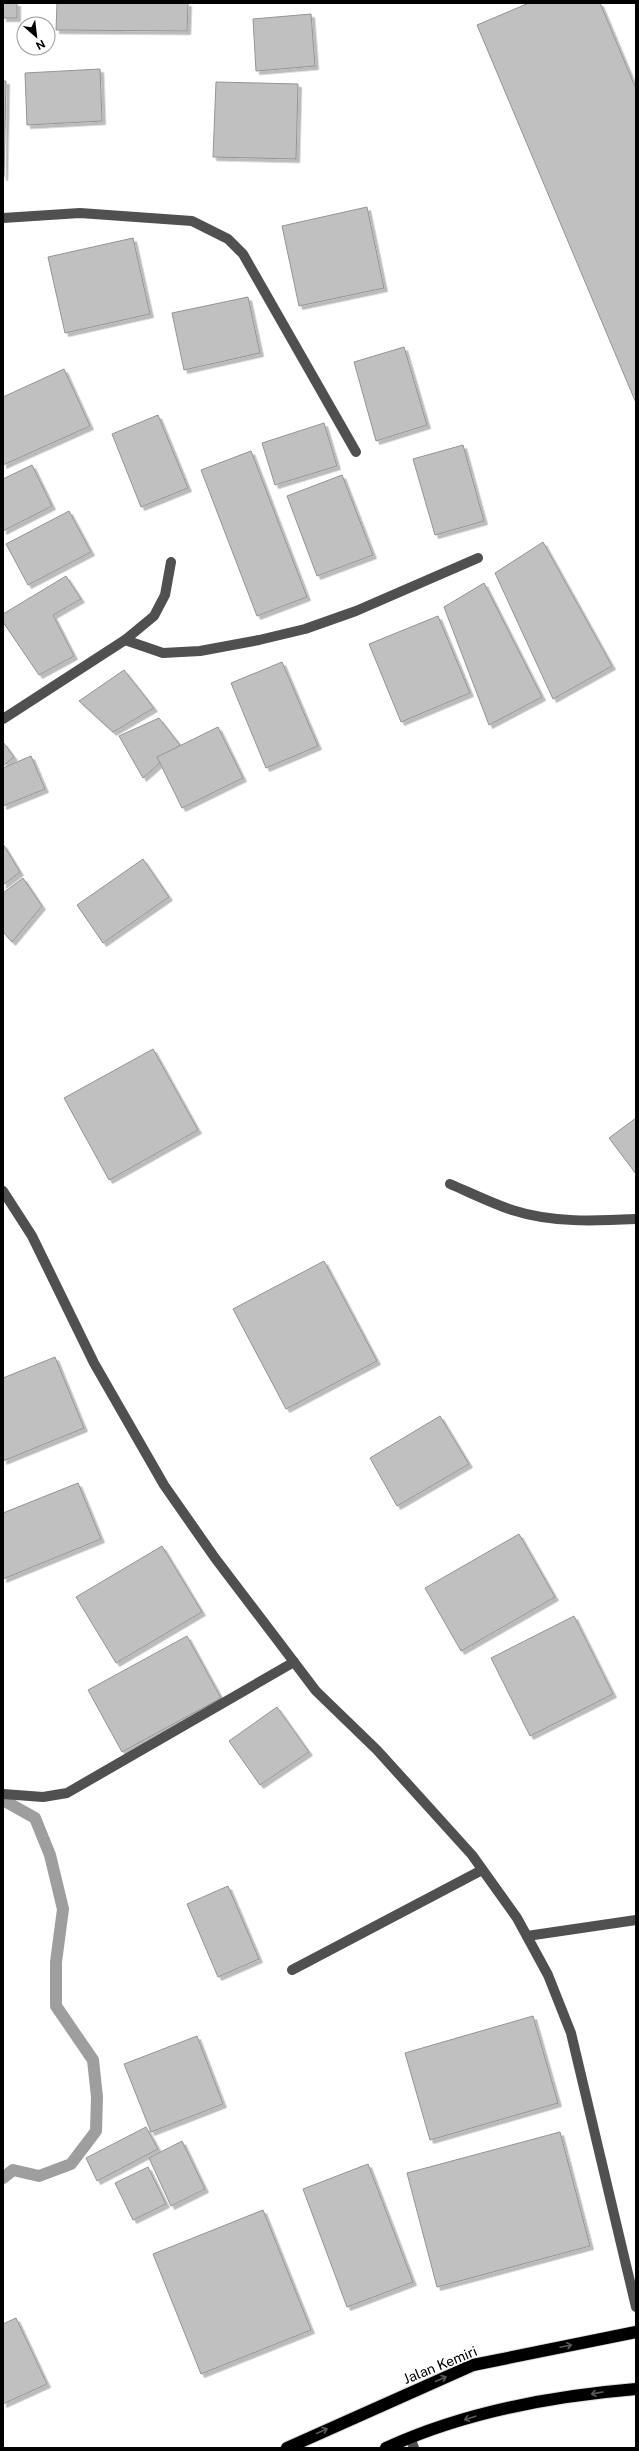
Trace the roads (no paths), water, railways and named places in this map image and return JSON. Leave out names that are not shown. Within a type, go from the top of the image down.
[{"type":"highway","name":"Jalan Kemiri","points":[[287,2448],[473,2365],[636,2332]]},
{"type":"highway","points":[[386,2448],[412,2442],[493,2411],[605,2392],[636,2389]]},
{"type":"street","points":[[3,218],[80,213],[192,221],[228,239],[243,254],[356,452]]},
{"type":"street","points":[[125,640],[163,653],[200,651],[259,640],[305,629],[356,611],[478,558]]},
{"type":"street","points":[[3,719],[125,640],[154,616],[165,595],[171,562]]},
{"type":"street","points":[[450,1184],[513,1210],[544,1217],[590,1222],[636,1219]]},
{"type":"street","points":[[3,1191],[32,1236],[94,1363],[164,1485],[215,1558],[316,1692],[377,1750],[472,1855],[517,1918],[548,1975],[571,2033],[636,2307]]},
{"type":"street","points":[[3,1794],[43,1797],[67,1793],[294,1662]]},
{"type":"street","points":[[292,1970],[482,1870]]},
{"type":"street","points":[[527,1936],[636,1920]]},
{"type":"waterway","points":[[3,1800],[35,1818],[50,1855],[63,1909],[56,1962],[56,2006],[93,2060],[97,2097],[96,2131],[71,2164],[39,2176],[13,2170],[3,2178]]}]
